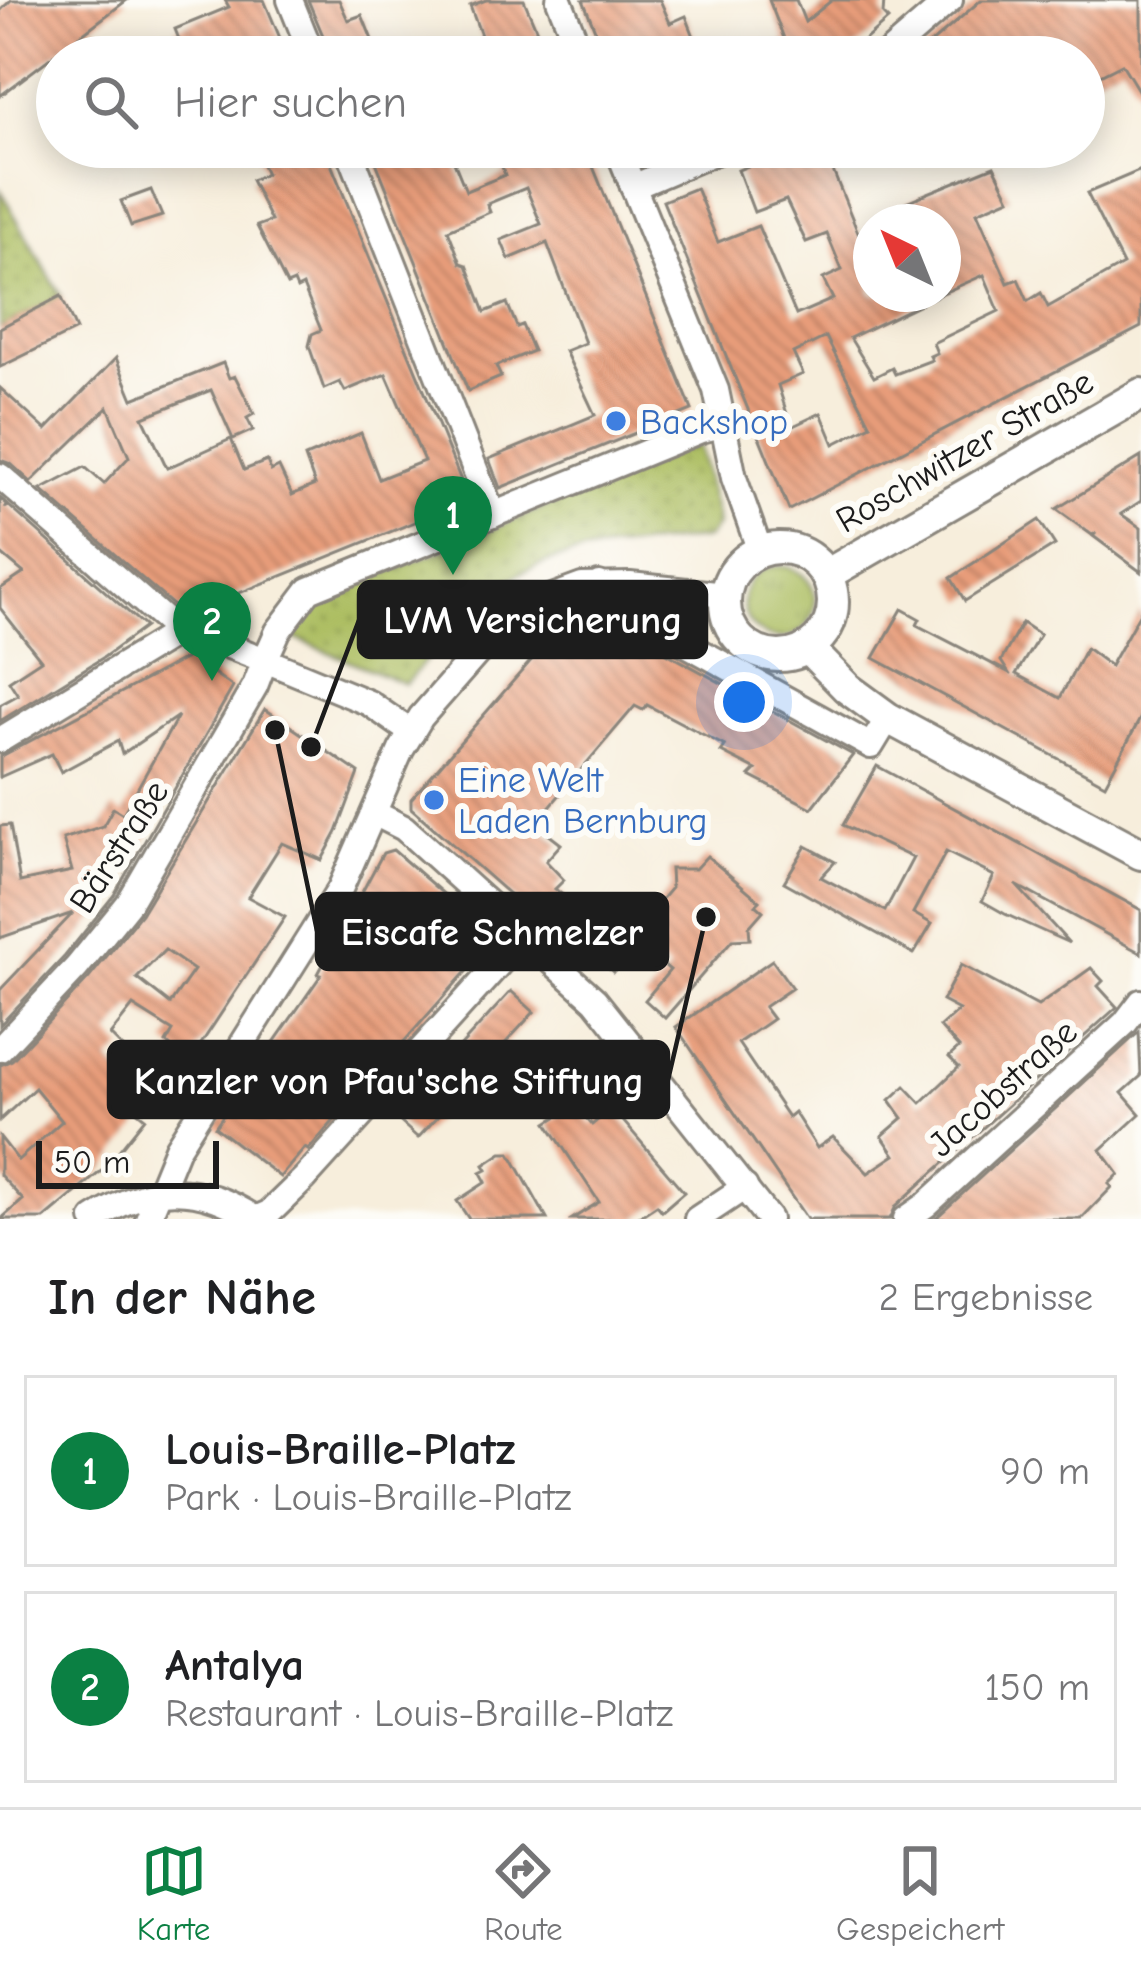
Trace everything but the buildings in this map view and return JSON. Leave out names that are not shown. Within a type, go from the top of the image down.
[{"type":"main road","name":"Roschwitzer Straße","points":[[826,575],[1141,394]]},
{"type":"main road","points":[[760,551],[798,551],[826,575],[832,615],[808,648],[779,656],[750,647],[730,625],[725,595],[736,568],[760,551]]},
{"type":"main road","points":[[808,648],[845,686],[888,718],[1141,854]]},
{"type":"street","points":[[290,0],[305,36]]},
{"type":"street","points":[[559,0],[574,36]]},
{"type":"street","points":[[908,36],[950,0]]},
{"type":"street","points":[[356,168],[493,515]]},
{"type":"street","points":[[625,168],[716,390],[741,500],[760,551]]},
{"type":"street","points":[[633,187],[678,168]]},
{"type":"street","name":"Bärstraße","points":[[0,1049],[98,942],[139,888],[256,686],[278,631],[309,590],[722,425]]},
{"type":"street","points":[[0,476],[149,608],[181,630],[369,704],[412,733]]},
{"type":"street","points":[[599,584],[614,604],[871,746],[888,718]]},
{"type":"street","points":[[148,1219],[177,1148],[324,919],[412,733],[485,644],[517,614],[554,595],[599,584],[725,595]]},
{"type":"street","points":[[0,740],[181,630]]},
{"type":"street","points":[[374,813],[404,828],[595,1000],[769,1219]]},
{"type":"street","points":[[94,1219],[136,1195],[158,1190],[218,1200],[255,1219],[269,1213],[525,935]]},
{"type":"street","name":"Jacobstraße","points":[[906,1219],[1125,1023],[1141,1003]]},
{"type":"street","points":[[697,1219],[746,1187]]},
{"type":"green space","points":[[0,190],[61,296],[0,328]]},
{"type":"green space","points":[[698,444],[718,524],[707,538],[569,556],[517,575],[470,611],[405,684],[290,636],[306,606]]},
{"type":"green space","points":[[779,566],[804,577],[815,602],[804,627],[779,638],[754,627],[743,602],[754,577]]},
{"type":"place","name":"Backshop","points":[[616,421]]},
{"type":"place","name":"Louis-Braille-Platz","points":[[453,575]]},
{"type":"place","name":"Antalya","points":[[212,681]]},
{"type":"place","name":"Eiscafe Schmelzer","points":[[275,730]]},
{"type":"place","name":"LVM Versicherung","points":[[311,747]]},
{"type":"place","name":"Eine Welt Laden Bernburg","points":[[434,800]]},
{"type":"place","name":"Kanzler von Pfau'sche Stiftung","points":[[706,917]]}]
